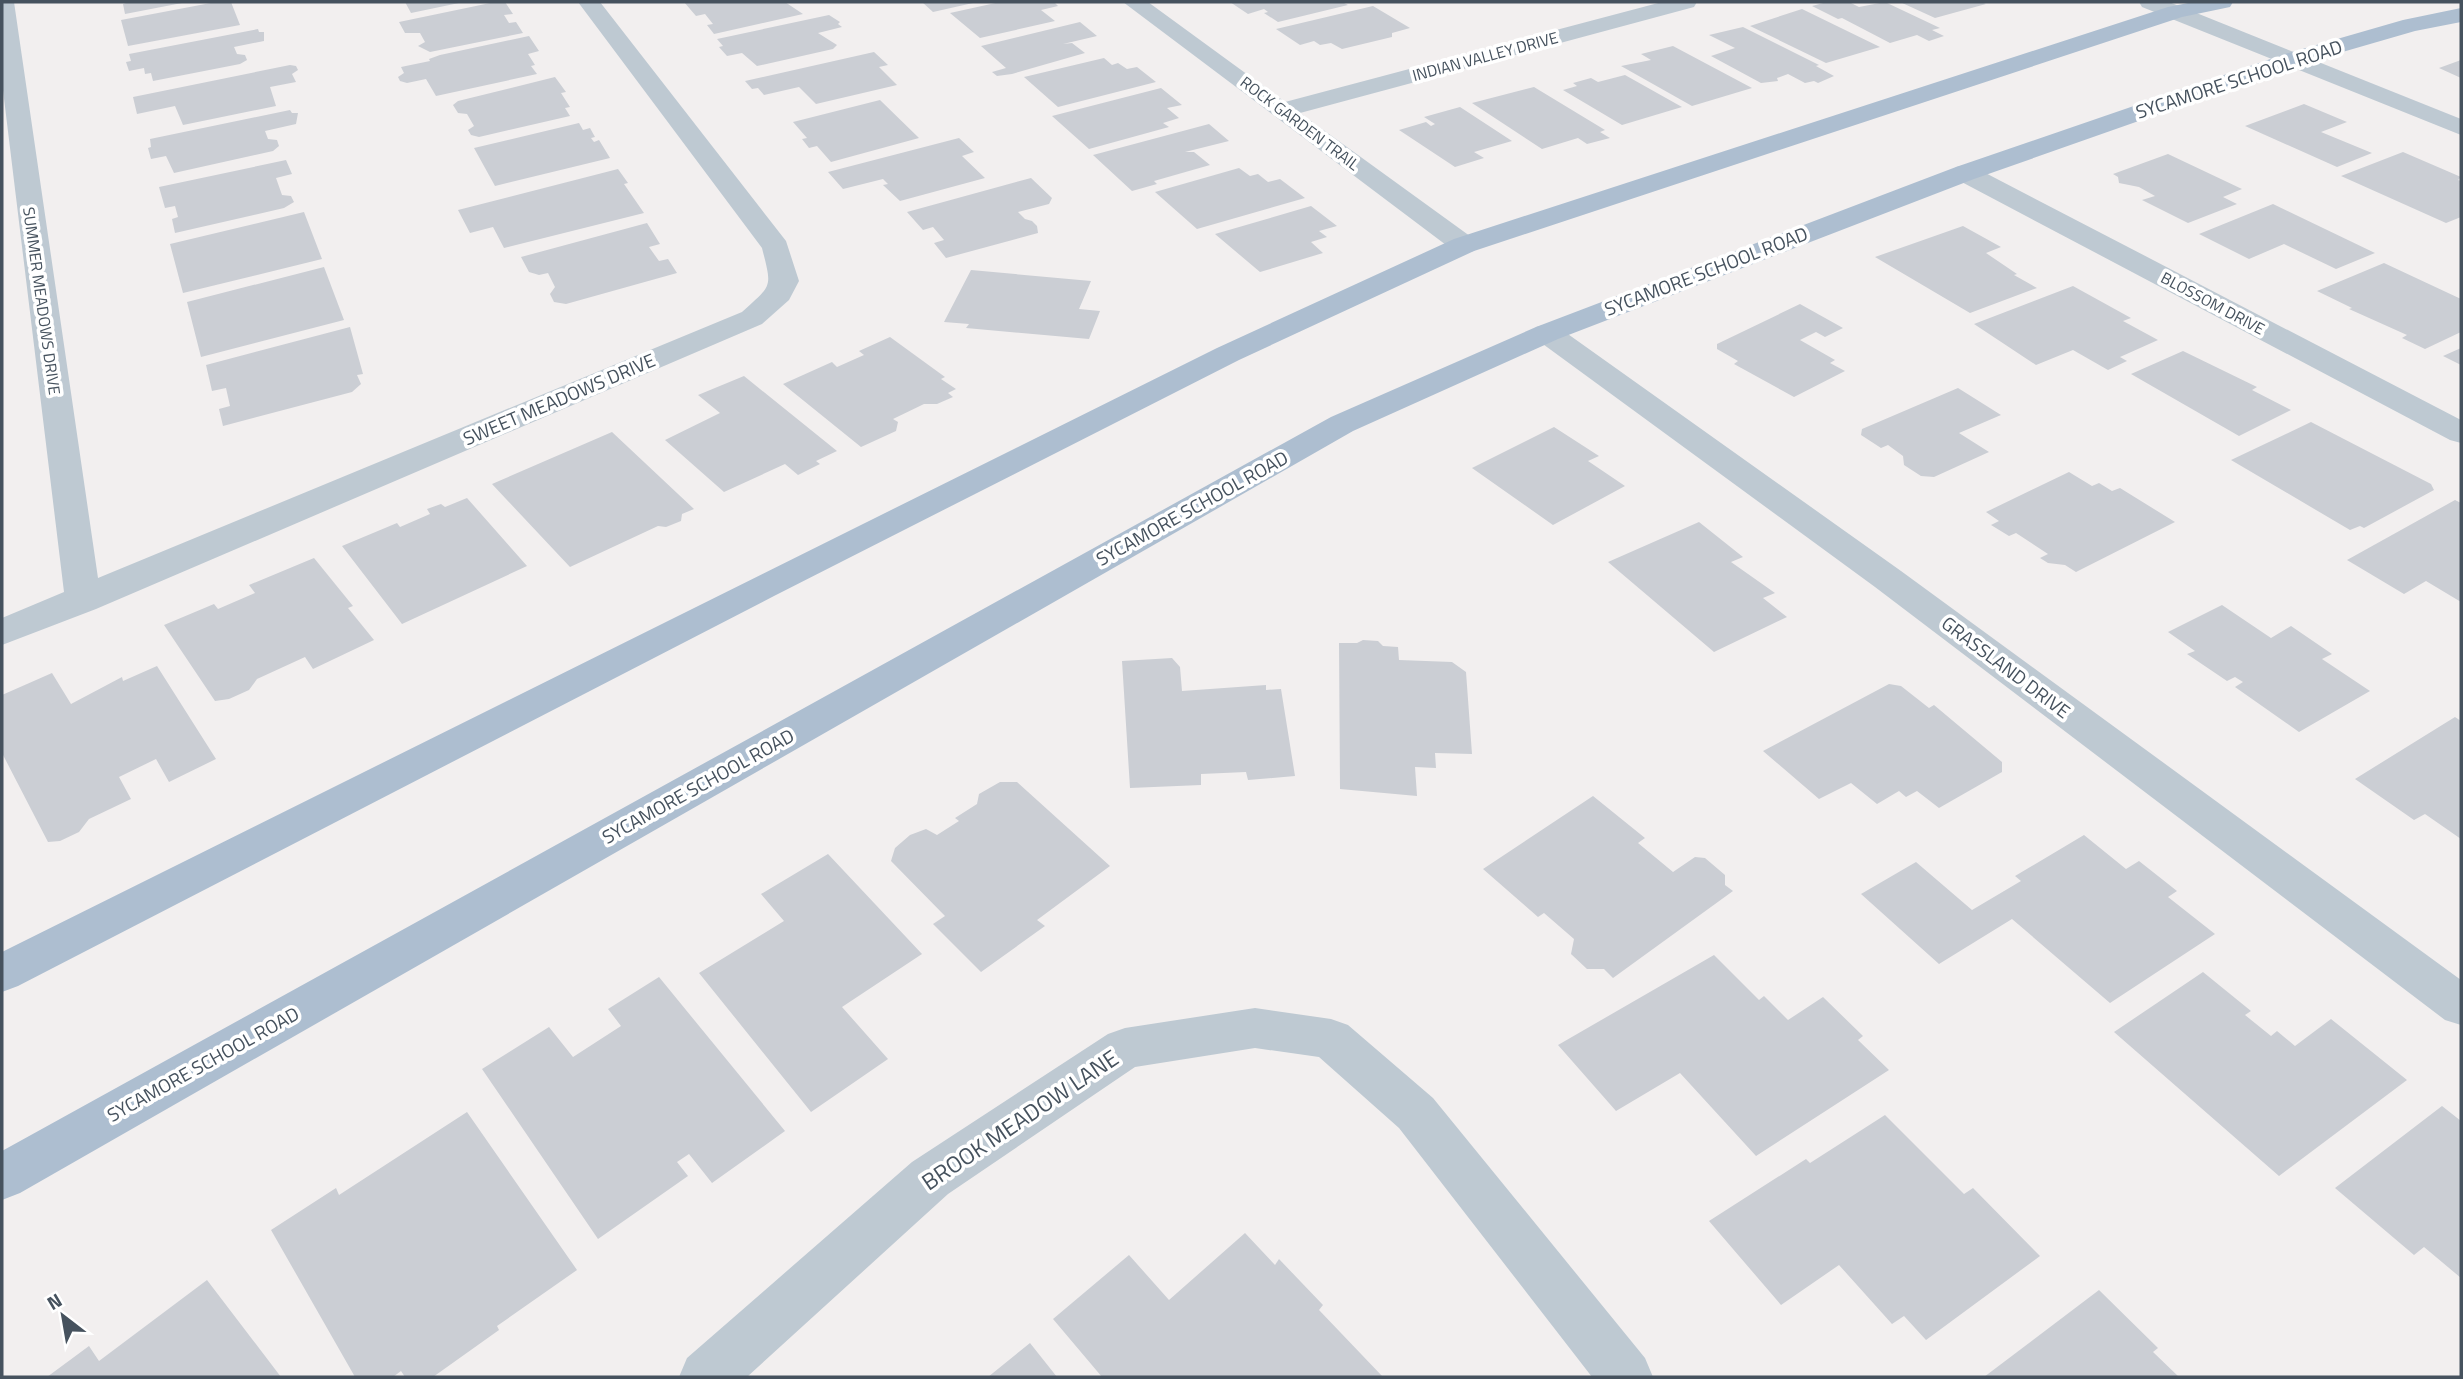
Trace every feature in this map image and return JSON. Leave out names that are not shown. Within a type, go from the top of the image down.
[{"type":"main road","points":[[2,973],[1191,373],[1464,245],[2163,7],[2222,2]]},
{"type":"main road","name":"SYCAMORE SCHOOL ROAD","points":[[2,1177],[1342,424],[1547,333],[1965,173],[2293,59],[2411,25],[2461,15]]},
{"type":"street","name":"SUMMER MEADOWS DRIVE","points":[[2,2],[7,77],[83,600]]},
{"type":"street","name":"SWEET MEADOWS DRIVE","points":[[2,632],[752,318],[779,293],[785,281],[776,247],[589,2]]},
{"type":"street","name":"ROCK GARDEN TRAIL","points":[[1134,2],[1464,245]]},
{"type":"street","name":"INDIAN VALLEY DRIVE","points":[[1283,110],[1669,4]]},
{"type":"street","points":[[2163,7],[2461,128]]},
{"type":"street","name":"BLOSSOM DRIVE","points":[[1965,173],[2461,433]]},
{"type":"street","name":"GRASSLAND DRIVE","points":[[1547,333],[1888,579],[2461,1006]]},
{"type":"street","name":"BROOK MEADOW LANE","points":[[706,1377],[930,1178],[1125,1048],[1255,1028],[1331,1039],[1416,1113],[1626,1377]]},
{"type":"building","points":[[216,2],[231,2],[240,25],[128,46],[121,20]]},
{"type":"building","points":[[405,2],[459,2],[459,3],[411,13]]},
{"type":"building","points":[[505,2],[513,14],[504,15],[509,23],[516,22],[523,33],[430,52],[418,46],[425,42],[420,33],[405,33],[399,22]]},
{"type":"building","points":[[684,2],[785,2],[803,14],[714,34],[707,25],[713,24],[705,14],[696,16]]},
{"type":"building","points":[[922,2],[973,2],[973,3],[933,12]]},
{"type":"building","points":[[1000,2],[1054,2],[1058,6],[1041,10],[1055,21],[980,38],[950,13]]},
{"type":"building","points":[[1230,2],[1342,2],[1348,5],[1278,22],[1264,13],[1268,12],[1264,9],[1248,14]]},
{"type":"building","points":[[1827,2],[1849,2],[1859,7],[1885,2],[1940,28],[1932,30],[1944,36],[1929,41],[1917,35],[1890,43],[1812,6]]},
{"type":"building","points":[[1900,2],[1981,2],[1986,4],[1935,18]]},
{"type":"building","points":[[182,3],[125,14],[123,4]]},
{"type":"building","points":[[1373,6],[1410,28],[1392,33],[1392,37],[1342,49],[1331,43],[1320,45],[1314,41],[1300,45],[1276,29]]},
{"type":"building","points":[[1802,9],[1880,47],[1826,63],[1750,26]]},
{"type":"building","points":[[829,15],[840,22],[838,24],[842,27],[818,33],[837,45],[833,49],[757,66],[742,53],[727,56],[719,47],[723,46],[717,39]]},
{"type":"building","points":[[1080,22],[1097,36],[1063,44],[1072,43],[1085,53],[1012,74],[997,76],[992,72],[1006,68],[981,46]]},
{"type":"building","points":[[1743,27],[1819,65],[1816,66],[1834,76],[1818,83],[1805,83],[1788,74],[1777,78],[1778,81],[1761,83],[1711,56],[1735,48],[1709,35]]},
{"type":"building","points":[[258,29],[259,32],[264,32],[264,41],[234,47],[237,54],[245,55],[247,60],[240,64],[153,81],[151,73],[145,74],[144,68],[129,71],[126,62],[131,61],[129,54]]},
{"type":"building","points":[[529,36],[539,51],[528,54],[535,65],[531,66],[537,74],[436,96],[426,79],[407,83],[400,81],[398,77],[404,73],[401,67],[430,61],[429,59],[440,55]]},
{"type":"building","points":[[1673,46],[1752,88],[1692,106],[1621,66],[1651,60],[1641,54]]},
{"type":"building","points":[[874,52],[888,65],[879,67],[897,85],[816,104],[799,87],[764,95],[758,88],[752,89],[745,81]]},
{"type":"building","points":[[1104,58],[1112,65],[1118,63],[1127,69],[1137,67],[1156,82],[1058,107],[1024,77]]},
{"type":"building","points":[[2461,60],[2461,78],[2439,68]]},
{"type":"building","points":[[290,65],[296,66],[298,70],[292,74],[296,82],[270,87],[276,106],[183,125],[175,106],[137,114],[133,97]]},
{"type":"building","points":[[1625,75],[1682,107],[1622,125],[1563,90],[1577,86],[1573,83],[1591,78],[1598,82]]},
{"type":"building","points":[[555,77],[566,92],[561,93],[570,107],[565,108],[570,116],[479,137],[471,135],[468,130],[474,126],[467,114],[458,113],[453,105],[458,101]]},
{"type":"building","points":[[1534,87],[1605,130],[1600,132],[1610,138],[1587,144],[1578,138],[1542,149],[1472,103]]},
{"type":"building","points":[[1161,88],[1182,105],[1167,108],[1179,118],[1163,123],[1169,127],[1089,149],[1052,116]]},
{"type":"building","points":[[880,100],[919,138],[831,162],[817,146],[809,148],[802,139],[807,138],[793,122]]},
{"type":"building","points":[[2304,104],[2347,122],[2321,132],[2372,153],[2337,167],[2245,126]]},
{"type":"building","points":[[1460,107],[1512,141],[1474,152],[1484,158],[1455,167],[1399,130],[1426,122],[1431,126],[1435,124],[1424,117]]},
{"type":"building","points":[[290,110],[292,113],[298,113],[296,124],[265,131],[268,139],[277,140],[279,146],[273,151],[174,173],[166,156],[151,159],[148,148],[151,147],[150,139]]},
{"type":"building","points":[[579,123],[583,130],[590,128],[595,137],[591,138],[594,142],[599,140],[610,158],[495,186],[474,148]]},
{"type":"building","points":[[1209,124],[1229,141],[1185,152],[1194,152],[1210,165],[1154,181],[1157,184],[1132,191],[1093,155]]},
{"type":"building","points":[[959,138],[974,152],[962,156],[985,178],[900,201],[883,185],[888,184],[883,179],[843,189],[828,172]]},
{"type":"building","points":[[2403,152],[2461,177],[2458,180],[2461,181],[2461,217],[2446,223],[2341,176]]},
{"type":"building","points":[[2168,154],[2242,189],[2223,197],[2237,204],[2188,223],[2142,200],[2155,196],[2139,187],[2119,183],[2118,177],[2113,174]]},
{"type":"building","points":[[286,160],[292,174],[276,178],[282,195],[291,196],[294,202],[284,208],[175,233],[172,219],[178,217],[175,206],[165,208],[159,187]]},
{"type":"building","points":[[1239,168],[1250,176],[1258,174],[1268,182],[1280,179],[1305,198],[1197,229],[1155,192]]},
{"type":"building","points":[[618,169],[628,183],[624,184],[644,213],[504,248],[493,227],[470,233],[458,210]]},
{"type":"building","points":[[1031,178],[1052,198],[1049,204],[1018,212],[1037,226],[1038,233],[946,258],[934,243],[944,240],[933,227],[923,230],[907,212]]},
{"type":"building","points":[[2273,204],[2375,253],[2336,269],[2284,244],[2249,259],[2199,234]]},
{"type":"building","points":[[1311,206],[1337,226],[1319,231],[1327,237],[1311,242],[1323,253],[1260,272],[1215,234]]},
{"type":"building","points":[[304,212],[322,259],[183,293],[170,244]]},
{"type":"building","points":[[647,223],[660,244],[649,247],[659,261],[668,259],[677,273],[566,304],[554,302],[550,294],[555,287],[548,273],[539,275],[529,272],[521,257]]},
{"type":"building","points":[[1963,226],[2001,247],[1986,253],[2017,274],[2014,275],[2037,288],[1970,313],[1875,257]]},
{"type":"building","points":[[2384,263],[2461,299],[2461,332],[2425,349],[2402,338],[2407,335],[2349,309],[2352,308],[2317,291]]},
{"type":"building","points":[[324,267],[344,320],[201,357],[187,302]]},
{"type":"building","points":[[971,270],[1091,281],[1079,309],[1100,311],[1089,339],[966,328],[969,324],[944,322]]},
{"type":"building","points":[[2073,286],[2131,318],[2123,321],[2158,340],[2120,357],[2127,361],[2108,370],[2073,350],[2036,365],[1974,324]]},
{"type":"building","points":[[1800,304],[1843,328],[1825,337],[1816,332],[1800,340],[1835,360],[1830,363],[1845,371],[1794,397],[1734,364],[1738,361],[1717,349],[1717,344]]},
{"type":"building","points":[[350,327],[363,374],[357,375],[361,384],[352,392],[223,426],[219,409],[230,406],[226,388],[212,391],[206,365]]},
{"type":"building","points":[[890,337],[945,377],[941,379],[956,389],[948,393],[953,397],[937,404],[924,404],[893,419],[898,422],[896,431],[861,447],[783,384],[832,362],[837,367],[864,355],[859,351]]},
{"type":"building","points":[[2461,348],[2461,365],[2443,356]]},
{"type":"building","points":[[2183,351],[2257,387],[2252,390],[2291,410],[2239,436],[2131,374]]},
{"type":"building","points":[[744,376],[837,451],[816,461],[820,464],[798,475],[785,464],[724,492],[665,440],[720,413],[698,395]]},
{"type":"building","points":[[1958,388],[2001,415],[1959,433],[1989,452],[1934,477],[1921,476],[1904,465],[1903,456],[1888,445],[1881,448],[1861,435],[1862,429]]},
{"type":"building","points":[[2311,422],[2431,484],[2434,490],[2364,528],[2360,526],[2350,530],[2231,460]]},
{"type":"building","points":[[1554,427],[1599,456],[1588,461],[1625,486],[1553,525],[1472,468]]},
{"type":"building","points":[[612,432],[694,509],[682,514],[681,521],[666,527],[658,526],[570,567],[492,484]]},
{"type":"building","points":[[2069,472],[2092,486],[2099,483],[2112,491],[2120,488],[2175,522],[2076,572],[2065,565],[2048,563],[2040,558],[2048,554],[2016,533],[2009,536],[1991,525],[1999,521],[1986,512]]},
{"type":"building","points":[[467,498],[527,566],[402,624],[342,546],[397,523],[400,527],[430,514],[427,509],[441,504],[445,507]]},
{"type":"building","points":[[2455,500],[2461,503],[2461,602],[2426,581],[2404,594],[2347,560]]},
{"type":"building","points":[[1699,522],[1743,557],[1731,562],[1775,593],[1763,598],[1787,617],[1714,652],[1608,562]]},
{"type":"building","points":[[314,558],[353,606],[348,608],[374,640],[313,669],[305,657],[257,679],[249,690],[229,699],[215,701],[164,625],[214,604],[218,609],[255,593],[249,585]]},
{"type":"building","points":[[2222,605],[2271,638],[2291,626],[2332,654],[2322,659],[2370,691],[2299,732],[2235,687],[2243,682],[2235,677],[2227,681],[2187,654],[2195,651],[2168,632]]},
{"type":"building","points":[[1363,640],[1398,647],[1399,660],[1452,662],[1466,672],[1472,754],[1435,753],[1436,768],[1415,767],[1417,796],[1340,789],[1339,643],[1357,643]]},
{"type":"building","points":[[1172,658],[1180,667],[1182,691],[1266,685],[1266,690],[1281,689],[1295,776],[1248,780],[1246,772],[1201,774],[1201,785],[1130,788],[1122,661]]},
{"type":"building","points":[[157,666],[216,759],[169,782],[156,759],[119,777],[131,799],[89,819],[79,832],[60,841],[48,842],[2,753],[2,695],[52,673],[71,704],[122,677],[123,681]]},
{"type":"building","points":[[1889,684],[1901,686],[1929,708],[1934,705],[2002,762],[2002,772],[1939,808],[1917,791],[1906,797],[1899,791],[1877,804],[1851,783],[1819,799],[1763,751]]},
{"type":"building","points":[[2455,717],[2461,721],[2461,839],[2425,814],[2414,820],[2355,779]]},
{"type":"building","points":[[1000,782],[1017,782],[1110,866],[1037,920],[1045,926],[981,972],[933,924],[945,916],[891,861],[895,848],[910,835],[926,829],[937,835],[959,821],[955,818],[977,804],[979,794]]},
{"type":"building","points":[[1593,796],[1645,838],[1638,843],[1673,872],[1695,857],[1705,858],[1725,875],[1725,885],[1733,891],[1613,978],[1604,969],[1587,969],[1571,954],[1574,939],[1544,913],[1538,917],[1483,869]]},
{"type":"building","points":[[2084,835],[2126,869],[2139,861],[2177,891],[2168,897],[2215,934],[2110,1003],[2012,919],[1939,964],[1861,894],[1916,862],[1972,910],[2021,881],[2015,876]]},
{"type":"building","points":[[828,854],[922,954],[842,1007],[888,1059],[811,1112],[699,973],[784,921],[761,894]]},
{"type":"building","points":[[1714,955],[1759,1000],[1764,996],[1788,1020],[1823,997],[1863,1036],[1858,1040],[1889,1070],[1756,1156],[1680,1073],[1616,1111],[1558,1045]]},
{"type":"building","points":[[2203,972],[2251,1011],[2245,1015],[2271,1036],[2277,1031],[2295,1046],[2331,1019],[2407,1080],[2279,1176],[2114,1032]]},
{"type":"building","points":[[659,977],[785,1131],[712,1183],[689,1154],[677,1162],[688,1176],[598,1239],[482,1069],[549,1027],[573,1057],[621,1026],[608,1009]]},
{"type":"building","points":[[2442,1106],[2461,1121],[2461,1278],[2424,1247],[2414,1255],[2335,1188]]},
{"type":"building","points":[[467,1112],[577,1270],[497,1326],[499,1330],[433,1377],[405,1377],[401,1371],[393,1377],[355,1377],[271,1230],[336,1188],[339,1195]]},
{"type":"building","points":[[1885,1115],[1964,1194],[1973,1188],[2040,1256],[1926,1340],[1904,1316],[1892,1324],[1839,1265],[1781,1305],[1709,1221],[1806,1159],[1810,1163]]},
{"type":"building","points":[[1245,1233],[1275,1265],[1279,1259],[1323,1305],[1319,1310],[1383,1377],[1102,1377],[1053,1319],[1129,1255],[1169,1300]]},
{"type":"building","points":[[207,1280],[281,1377],[47,1377],[89,1346],[99,1361]]},
{"type":"building","points":[[2099,1290],[2158,1348],[2153,1352],[2179,1377],[1984,1377]]},
{"type":"building","points":[[1030,1343],[1057,1377],[988,1377]]}]
